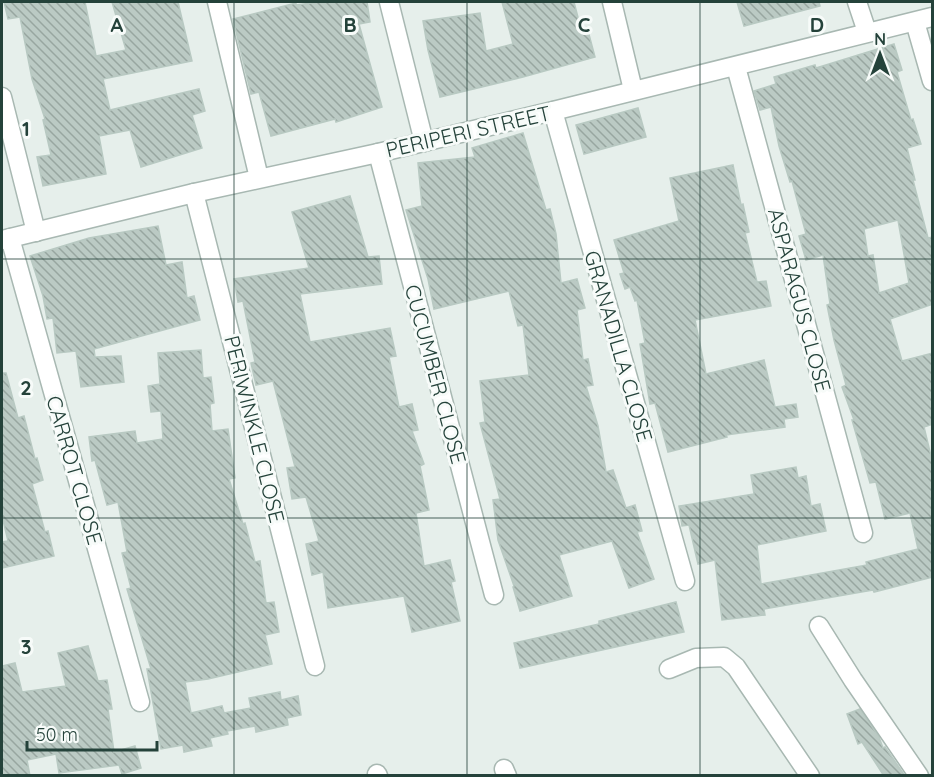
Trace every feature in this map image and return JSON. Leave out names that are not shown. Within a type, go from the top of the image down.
[{"type":"street","points":[[217,2],[259,178]]},
{"type":"street","points":[[389,2],[424,142]]},
{"type":"street","points":[[612,2],[633,90]]},
{"type":"street","points":[[857,2],[867,32]]},
{"type":"street","points":[[924,19],[933,81]]},
{"type":"street","name":"PERIPERI STREET","points":[[6,239],[194,193],[378,153],[554,111],[924,19]]},
{"type":"street","name":"ASPARAGUS CLOSE","points":[[736,67],[863,533]]},
{"type":"street","points":[[2,97],[36,232]]},
{"type":"street","name":"GRANADILLA CLOSE","points":[[554,111],[685,581]]},
{"type":"street","name":"CUCUMBER CLOSE","points":[[378,153],[494,595]]},
{"type":"street","name":"PERIWINKLE CLOSE","points":[[194,193],[315,666]]},
{"type":"street","name":"CARROT CLOSE","points":[[6,239],[140,702]]},
{"type":"street","points":[[819,626],[919,776]]},
{"type":"street","points":[[669,669],[696,658],[724,657],[736,667],[810,776]]},
{"type":"building","points":[[4,2],[85,2],[96,56],[126,50],[112,2],[178,2],[192,61],[103,79],[110,110],[199,89],[205,111],[192,115],[202,148],[141,167],[130,130],[99,136],[106,174],[43,186],[37,157],[51,155],[43,120],[45,119],[32,79],[20,17],[8,19]]},
{"type":"building","points":[[319,2],[367,2],[370,22],[359,24],[382,107],[336,122],[335,119],[271,136],[259,92],[251,94],[233,19],[296,3],[296,5]]},
{"type":"building","points":[[502,2],[574,2],[581,29],[587,27],[595,57],[440,97],[423,21],[480,13],[486,51],[513,44]]},
{"type":"building","points":[[737,2],[819,2],[820,6],[744,26]]},
{"type":"building","points":[[894,44],[902,70],[897,72],[911,120],[913,119],[921,144],[907,148],[928,238],[933,237],[933,304],[890,319],[902,361],[933,353],[933,424],[924,427],[933,464],[933,577],[874,592],[873,590],[764,609],[765,615],[722,620],[715,560],[698,564],[689,525],[682,526],[679,506],[754,494],[751,475],[796,467],[798,478],[806,476],[811,506],[820,504],[826,531],[757,545],[761,584],[867,565],[866,562],[918,549],[910,513],[885,519],[876,482],[870,483],[852,420],[854,420],[842,387],[846,385],[827,305],[830,304],[823,255],[806,260],[799,236],[806,234],[792,181],[790,182],[779,146],[771,107],[760,110],[754,91],[776,84],[774,77],[815,65],[816,68]],"holes":[[[898,220],[909,283],[879,293],[873,255],[868,256],[864,229]]]},
{"type":"building","points":[[638,108],[646,137],[584,154],[576,125]]},
{"type":"building","points":[[523,133],[546,210],[550,209],[556,234],[561,283],[577,279],[585,308],[577,310],[583,360],[588,359],[593,385],[586,386],[598,426],[606,472],[613,470],[626,508],[635,505],[642,531],[637,532],[654,579],[629,588],[612,541],[559,555],[572,596],[520,611],[498,540],[493,500],[500,499],[480,423],[485,422],[480,381],[529,375],[523,325],[518,326],[509,291],[434,309],[428,279],[406,210],[422,206],[418,163],[475,157],[472,148]]},
{"type":"building","points":[[733,165],[749,232],[745,233],[757,282],[766,281],[771,306],[695,320],[706,374],[764,360],[775,407],[796,404],[798,417],[784,419],[785,427],[726,435],[727,437],[668,452],[655,403],[650,404],[640,344],[645,343],[637,300],[635,301],[630,287],[625,289],[620,274],[624,273],[614,240],[679,221],[670,178]]},
{"type":"building","points":[[350,196],[368,257],[379,256],[382,284],[300,294],[310,342],[390,328],[396,356],[389,357],[399,407],[412,404],[418,430],[412,431],[424,464],[420,466],[429,510],[416,513],[424,566],[450,560],[455,581],[451,582],[460,621],[412,632],[404,596],[328,608],[323,572],[312,575],[306,544],[319,541],[306,497],[292,499],[287,468],[295,467],[273,381],[256,385],[251,363],[255,362],[243,301],[238,302],[234,279],[309,268],[292,212]]},
{"type":"building","points":[[158,226],[166,265],[182,262],[187,298],[194,296],[200,320],[94,349],[95,357],[121,356],[124,382],[81,387],[76,351],[57,353],[53,318],[47,319],[43,296],[30,256],[89,238]]},
{"type":"building","points":[[201,350],[203,378],[211,377],[214,403],[210,404],[212,431],[228,429],[235,478],[229,479],[243,524],[245,523],[255,562],[260,561],[266,603],[274,602],[279,632],[265,635],[272,664],[185,682],[191,713],[222,706],[224,713],[251,708],[249,698],[280,692],[281,700],[298,696],[301,715],[287,718],[288,725],[256,732],[255,726],[227,731],[228,734],[210,738],[212,746],[184,752],[183,745],[161,749],[147,669],[151,669],[127,589],[131,588],[122,553],[127,552],[118,502],[107,505],[95,460],[92,461],[89,437],[135,431],[137,443],[163,439],[161,411],[151,412],[148,386],[160,384],[158,353]]},
{"type":"building","points":[[2,373],[6,373],[18,418],[24,416],[35,459],[37,458],[43,480],[32,484],[54,556],[2,568],[2,542],[8,541],[2,516]]},
{"type":"building","points":[[676,602],[684,632],[520,668],[514,643],[599,624],[599,621]]},
{"type":"building","points":[[88,646],[98,681],[107,680],[112,709],[108,709],[114,752],[135,746],[141,768],[122,774],[119,765],[59,773],[56,754],[27,760],[30,776],[2,776],[2,666],[15,663],[22,692],[66,686],[58,653]]},
{"type":"building","points":[[860,709],[879,737],[883,748],[885,747],[905,776],[884,776],[862,742],[858,744],[847,714]]}]
